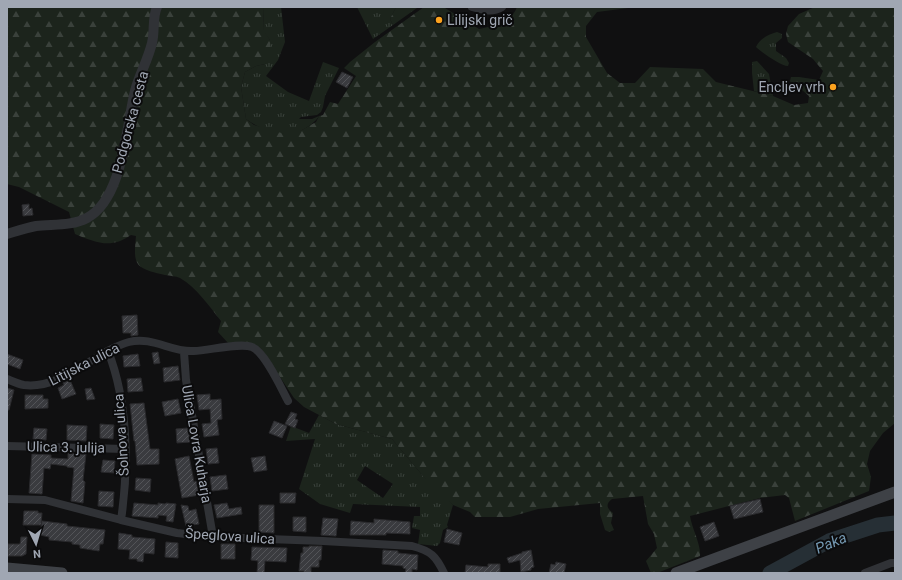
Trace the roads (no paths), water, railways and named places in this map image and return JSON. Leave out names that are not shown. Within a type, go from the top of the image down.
[{"type":"main road","points":[[676,573],[895,492]]},
{"type":"main road","points":[[7,568],[62,573]]},
{"type":"street","name":"Podgorska cesta","points":[[7,234],[35,227],[77,222],[90,216],[104,203],[113,183],[122,156],[132,100],[149,55],[157,7]]},
{"type":"street","points":[[472,7],[482,10],[495,11],[502,7]]},
{"type":"street","name":"Litijska ulica","points":[[7,379],[24,385],[40,385],[48,383],[130,341],[143,340],[158,343],[184,352]]},
{"type":"street","points":[[184,352],[236,346],[251,346],[260,353],[267,363],[288,401]]},
{"type":"street","name":"Šolnova ulica","points":[[108,351],[113,363],[119,394],[125,448],[121,520]]},
{"type":"street","name":"Ulica Lovra Kuharja","points":[[184,352],[186,380],[213,537]]},
{"type":"street","name":"Ulica 3. julija","points":[[7,446],[125,448]]},
{"type":"street","name":"Špeglova ulica","points":[[7,499],[45,500],[121,520],[177,532],[213,537],[412,546],[424,549],[434,557],[444,573]]},
{"type":"street","points":[[865,573],[891,563],[895,563]]},
{"type":"waterway","name":"Paka","points":[[770,573],[829,541],[878,525],[895,523]]},
{"type":"place","name":"Lilijski grič","points":[[439,20]]},
{"type":"place","name":"Encljev vrh","points":[[833,87]]}]
